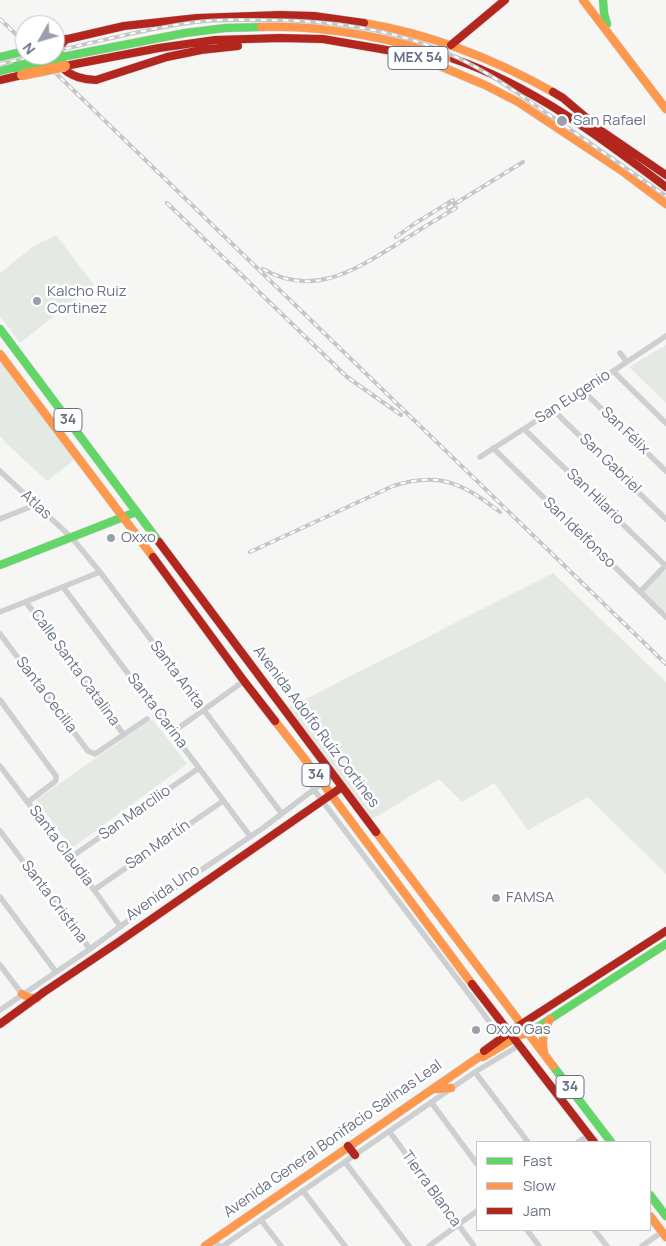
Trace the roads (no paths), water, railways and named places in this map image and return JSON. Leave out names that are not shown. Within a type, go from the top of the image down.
[{"type":"main road","points":[[451,45],[505,0]]},
{"type":"main road","points":[[603,0],[607,24]]},
{"type":"main road","points":[[589,3],[666,102]]},
{"type":"main road","points":[[589,3],[666,109]]},
{"type":"main road","points":[[280,38],[263,43],[201,50],[167,57],[92,81],[73,76],[63,68],[58,56],[58,48],[66,39],[124,26],[180,19],[280,15],[314,16],[387,27],[451,45],[508,68],[554,92],[603,132],[666,175]]},
{"type":"main road","name":"MEX 54","points":[[65,62],[158,38],[202,31],[285,27],[384,39],[455,59],[506,80],[569,117],[608,143],[666,187]]},
{"type":"main road","name":"MEX 54","points":[[65,62],[215,40],[280,38],[322,39],[398,52],[429,62],[485,85],[518,102],[622,171],[666,204]]},
{"type":"main road","points":[[0,57],[15,53]]},
{"type":"main road","name":"MEX 54","points":[[0,71],[19,71],[49,65]]},
{"type":"main road","name":"MEX 54","points":[[0,80],[19,71]]},
{"type":"main road","points":[[569,117],[603,132]]},
{"type":"main road","points":[[622,171],[632,175],[666,198]]},
{"type":"main road","name":"Avenida Adolfo Ruíz Cortines","points":[[0,329],[253,669],[610,1141]]},
{"type":"main road","name":"Avenida Adolfo Ruíz Cortines","points":[[0,354],[244,681],[304,758],[326,800],[340,807],[479,999],[515,1038],[591,1139]]},
{"type":"main road","points":[[0,565],[136,512]]},
{"type":"main road","name":"Avenida Uno","points":[[0,1024],[326,800],[342,787]]},
{"type":"main road","name":"Avenida General Bonifacio Salinas Leal","points":[[205,1246],[216,1243],[352,1151],[433,1090],[483,1057],[503,1041],[515,1038],[524,1029],[666,931]]},
{"type":"main road","name":"Avenida General Bonifacio Salinas Leal","points":[[524,1029],[550,1019],[666,944]]},
{"type":"main road","points":[[22,994],[30,998],[36,998]]},
{"type":"main road","points":[[22,994],[24,1007]]},
{"type":"main road","points":[[545,1055],[542,1038],[550,1019]]},
{"type":"main road","points":[[433,1090],[451,1088]]},
{"type":"main road","points":[[651,1196],[666,1216]]},
{"type":"main road","points":[[651,1217],[664,1235]]},
{"type":"street","name":"San Eugenio","points":[[480,457],[666,336]]},
{"type":"street","points":[[620,352],[627,362]]},
{"type":"street","points":[[612,372],[666,424]]},
{"type":"street","name":"San Félix","points":[[583,391],[666,471]]},
{"type":"street","name":"San Gabriel","points":[[553,410],[666,519]]},
{"type":"street","name":"San Hilario","points":[[524,429],[666,565]]},
{"type":"street","name":"San Idelfonso","points":[[493,448],[666,617]]},
{"type":"street","name":"Atlas","points":[[0,471],[72,538]]},
{"type":"street","points":[[0,519],[35,505]]},
{"type":"street","name":"Santa Anita","points":[[72,538],[100,572],[282,814]]},
{"type":"street","points":[[640,592],[666,565]]},
{"type":"street","points":[[0,612],[100,572]]},
{"type":"street","name":"Santa Carina","points":[[63,587],[250,836]]},
{"type":"street","name":"Calle Santa Catalina","points":[[26,602],[124,735]]},
{"type":"street","name":"Santa Cecilia","points":[[0,634],[88,751],[95,754],[124,735]]},
{"type":"street","points":[[173,732],[244,681]]},
{"type":"street","points":[[0,700],[56,776],[56,780],[53,783],[28,802]]},
{"type":"street","points":[[124,735],[147,719]]},
{"type":"street","name":"Santa Claudia","points":[[0,766],[2,774],[28,802],[120,926]]},
{"type":"street","name":"San Marcilio","points":[[70,858],[199,768]]},
{"type":"street","name":"Avenida Uno","points":[[0,1010],[263,828],[333,774]]},
{"type":"street","points":[[326,800],[479,999],[503,1041]]},
{"type":"street","name":"San Martín","points":[[94,890],[223,801]]},
{"type":"street","points":[[263,828],[270,837]]},
{"type":"street","name":"Santa Cristina","points":[[0,831],[90,949]]},
{"type":"street","points":[[0,897],[56,972]]},
{"type":"street","points":[[144,909],[152,919]]},
{"type":"street","points":[[0,964],[22,994]]},
{"type":"street","points":[[223,1246],[344,1162],[352,1151],[389,1131],[475,1072],[515,1038]]},
{"type":"street","points":[[475,1072],[527,1141]]},
{"type":"street","points":[[431,1102],[476,1163]]},
{"type":"street","name":"Tierra Blanca","points":[[389,1131],[474,1246]]},
{"type":"street","points":[[344,1162],[409,1246]]},
{"type":"street","points":[[303,1191],[345,1246]]},
{"type":"street","points":[[429,1246],[476,1212]]},
{"type":"street","points":[[261,1220],[280,1246]]},
{"type":"street","points":[[528,1231],[539,1246]]},
{"type":"street","points":[[595,1231],[607,1246]]},
{"type":"street","points":[[642,1246],[664,1235]]},
{"type":"railway","points":[[0,19],[15,33]]},
{"type":"railway","points":[[65,49],[160,28],[212,20],[286,20],[336,24],[386,33],[434,48],[481,70],[666,196]]},
{"type":"railway","points":[[0,64],[15,61]]},
{"type":"railway","points":[[47,65],[666,664]]},
{"type":"railway","points":[[448,208],[523,162]]},
{"type":"railway","points":[[396,237],[453,200]]},
{"type":"railway","points":[[167,203],[347,377],[401,415]]},
{"type":"railway","points":[[263,269],[281,277],[298,281],[331,278],[378,256],[456,208]]},
{"type":"railway","points":[[250,552],[393,486],[410,482],[438,480],[451,483],[474,494],[500,512]]},
{"type":"place","name":"San Rafael","points":[[562,121]]},
{"type":"place","name":"Kalcho Ruiz Cortinez","points":[[37,301]]},
{"type":"place","name":"Oxxo","points":[[111,538]]},
{"type":"place","name":"FAMSA","points":[[496,898]]},
{"type":"place","name":"Oxxo Gas","points":[[476,1030]]}]
